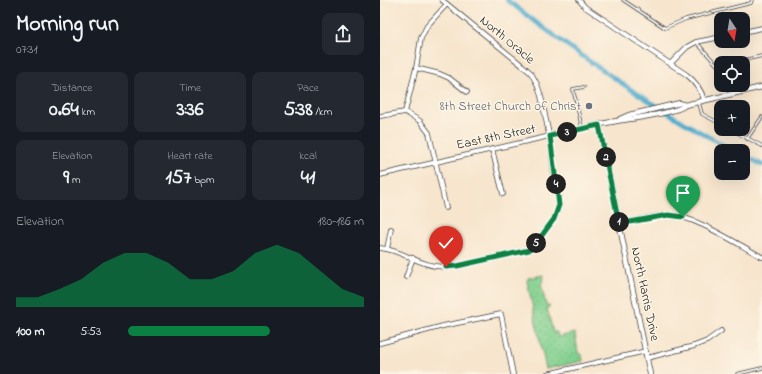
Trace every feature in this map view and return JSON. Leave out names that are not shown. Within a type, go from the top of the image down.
[{"type":"street","name":"North Oracle","points":[[413,258],[434,266],[457,266],[529,250],[537,242],[554,219],[559,205],[550,136],[538,84],[531,74],[442,0]]},
{"type":"street","points":[[579,0],[585,7],[671,63],[695,82],[700,89],[701,101]]},
{"type":"street","points":[[405,112],[416,68],[421,38],[427,26],[447,4]]},
{"type":"street","points":[[750,31],[762,28]]},
{"type":"street","points":[[671,63],[687,47],[696,42],[714,38]]},
{"type":"street","points":[[416,68],[440,74],[449,78],[467,92]]},
{"type":"street","name":"East 8th Street","points":[[617,120],[632,120],[682,108],[685,105],[762,87]]},
{"type":"street","name":"East 8th Street","points":[[380,175],[599,125],[629,115],[680,103],[685,105]]},
{"type":"street","points":[[380,116],[405,112],[420,121],[429,133],[446,208]]},
{"type":"street","name":"North Harris Drive","points":[[599,125],[650,374]]},
{"type":"street","points":[[492,149],[503,194]]},
{"type":"street","points":[[619,224],[668,215],[683,217],[696,222],[762,257]]},
{"type":"street","points":[[387,249],[391,230]]},
{"type":"street","points":[[380,248],[399,252],[413,258],[406,277]]},
{"type":"street","points":[[380,343],[443,326],[501,314],[513,374]]},
{"type":"street","points":[[647,358],[694,346],[707,341],[721,331]]},
{"type":"street","points":[[547,374],[646,351]]},
{"type":"lane","points":[[623,0],[664,28],[686,19],[751,3],[752,0]]},
{"type":"lane","points":[[696,42],[714,62]]},
{"type":"lane","points":[[750,59],[762,56]]},
{"type":"lane","points":[[582,129],[573,89],[584,86]]},
{"type":"lane","points":[[701,101],[702,114],[714,120]]},
{"type":"lane","points":[[747,139],[762,117]]},
{"type":"lane","points":[[742,136],[762,146]]},
{"type":"lane","points":[[737,374],[762,368]]},
{"type":"green space","points":[[543,275],[544,279],[541,284],[546,305],[550,306],[547,308],[553,332],[557,332],[558,337],[575,333],[578,353],[582,355],[583,361],[546,369],[527,281],[528,278]]},
{"type":"waterway","points":[[507,0],[589,61],[646,100],[722,144]]},
{"type":"waterway","points":[[750,159],[762,165]]},
{"type":"place","name":"8th Street Church of Christ","points":[[589,106]]},
{"type":"route","points":[[446,267],[457,266],[529,250],[537,242],[554,219],[559,205],[550,136],[599,125],[619,224],[668,215],[683,217]]}]
